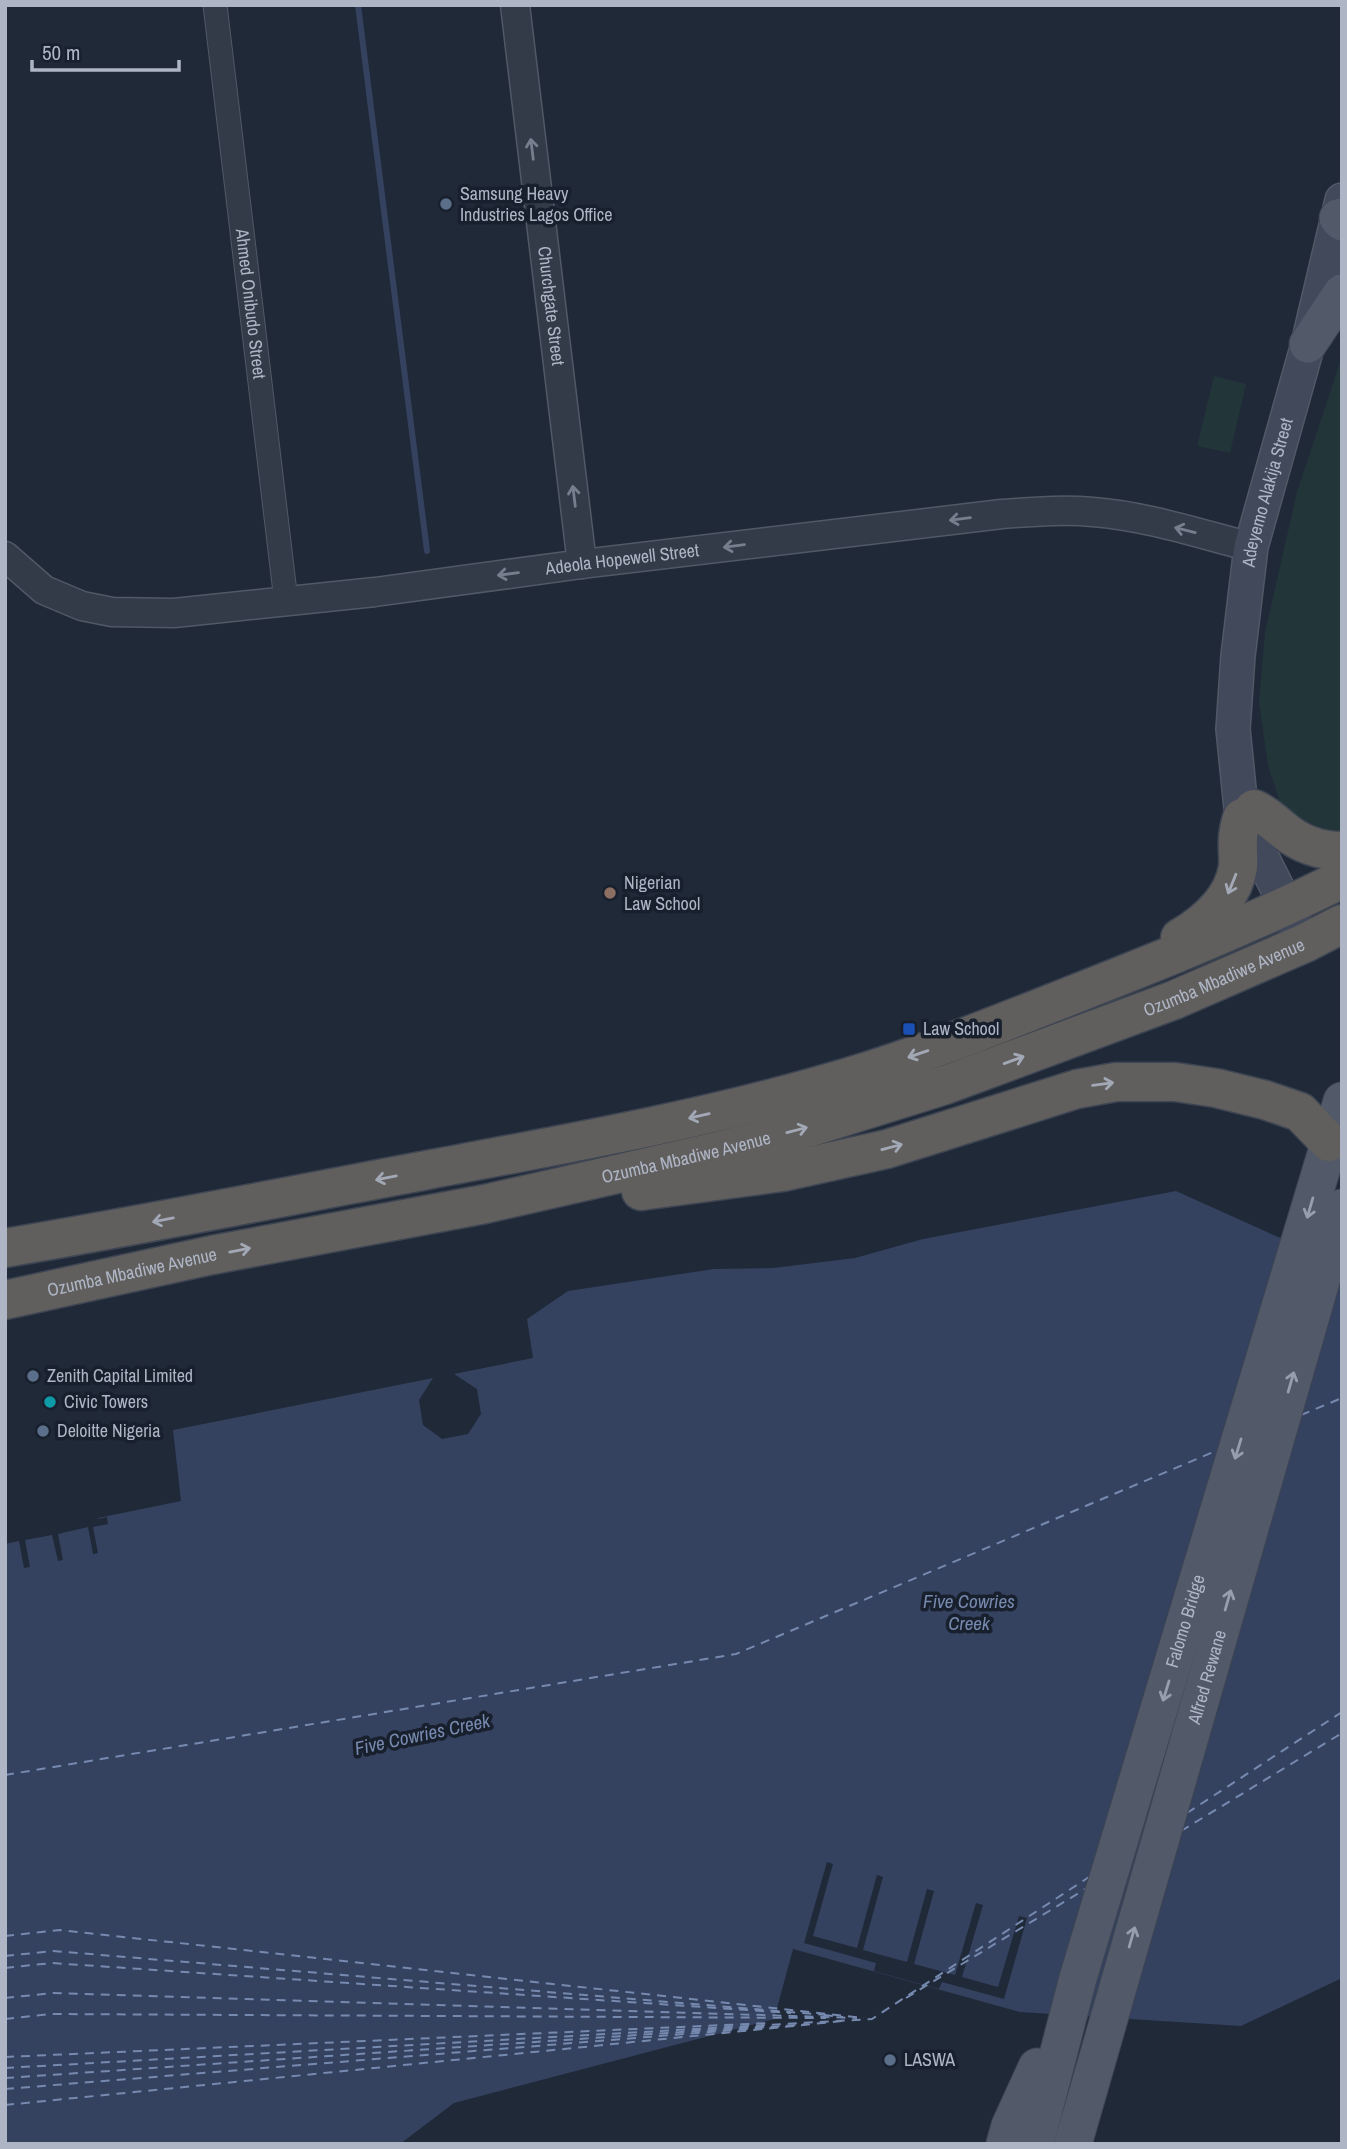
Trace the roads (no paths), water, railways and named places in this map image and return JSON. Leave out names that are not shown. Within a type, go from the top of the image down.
[{"type":"highway","points":[[1119,977],[1192,931],[1225,900],[1234,884],[1238,866],[1238,838],[1245,806],[1267,815],[1281,828],[1309,846],[1342,851]]},
{"type":"highway","points":[[5,1248],[601,1137],[748,1104],[850,1077],[928,1051],[1119,977],[1294,903],[1342,879]]},
{"type":"highway","name":"Ozumba Mbadiwe Avenue","points":[[5,1300],[212,1255],[485,1204],[718,1151],[814,1126],[945,1085],[1174,1000],[1322,934]]},
{"type":"highway","points":[[485,1204],[659,1190],[783,1172],[887,1149],[1077,1089],[1116,1082],[1153,1081],[1216,1088],[1265,1100],[1300,1112],[1329,1142]]},
{"type":"main road","name":"Adeyemo Alakija Street","points":[[1322,934],[1294,903],[1245,806],[1233,729],[1238,656],[1251,547],[1341,214]]},
{"type":"main road","points":[[1308,344],[1342,293]]},
{"type":"main road","name":"Falomo Bridge","points":[[1035,2144],[1079,1978],[1342,1101]]},
{"type":"main road","name":"Alfred Rewane","points":[[1073,2144],[1342,1208]]},
{"type":"main road","points":[[1005,2144],[1010,2126],[1079,1978]]},
{"type":"main road","points":[[1096,2144],[1116,1990]]},
{"type":"street","name":"Ahmed Onibudo Street","points":[[215,5],[286,601]]},
{"type":"street","name":"Churchgate Street","points":[[515,5],[582,564]]},
{"type":"street","name":"Adeola Hopewell Street","points":[[5,556],[44,590],[82,606],[112,612],[174,613],[375,592],[582,564],[1002,514],[1057,511],[1129,516],[1251,547]]},
{"type":"water","name":"Five Cowries Creek","points":[[1176,1191],[1278,1237],[1342,1248],[1342,1978],[1241,2026],[1020,2012],[793,1949],[774,2019],[454,2103],[400,2144],[5,2144],[5,1537],[181,1501],[173,1430],[433,1378],[419,1400],[423,1425],[442,1439],[468,1434],[481,1414],[477,1389],[454,1374],[533,1358],[527,1319],[568,1291],[714,1269],[773,1268],[855,1258],[923,1239]]},
{"type":"waterway","points":[[358,5],[427,551]]},
{"type":"place","name":"Samsung Heavy Industries Lagos Office","points":[[446,204]]},
{"type":"place","name":"Nigerian Law School","points":[[610,893]]},
{"type":"place","name":"Law School","points":[[909,1029]]},
{"type":"place","name":"Zenith Capital Limited","points":[[33,1376]]},
{"type":"place","name":"Civic Towers","points":[[50,1402]]},
{"type":"place","name":"Deloitte Nigeria","points":[[43,1431]]},
{"type":"place","name":"LASWA","points":[[890,2060]]}]
